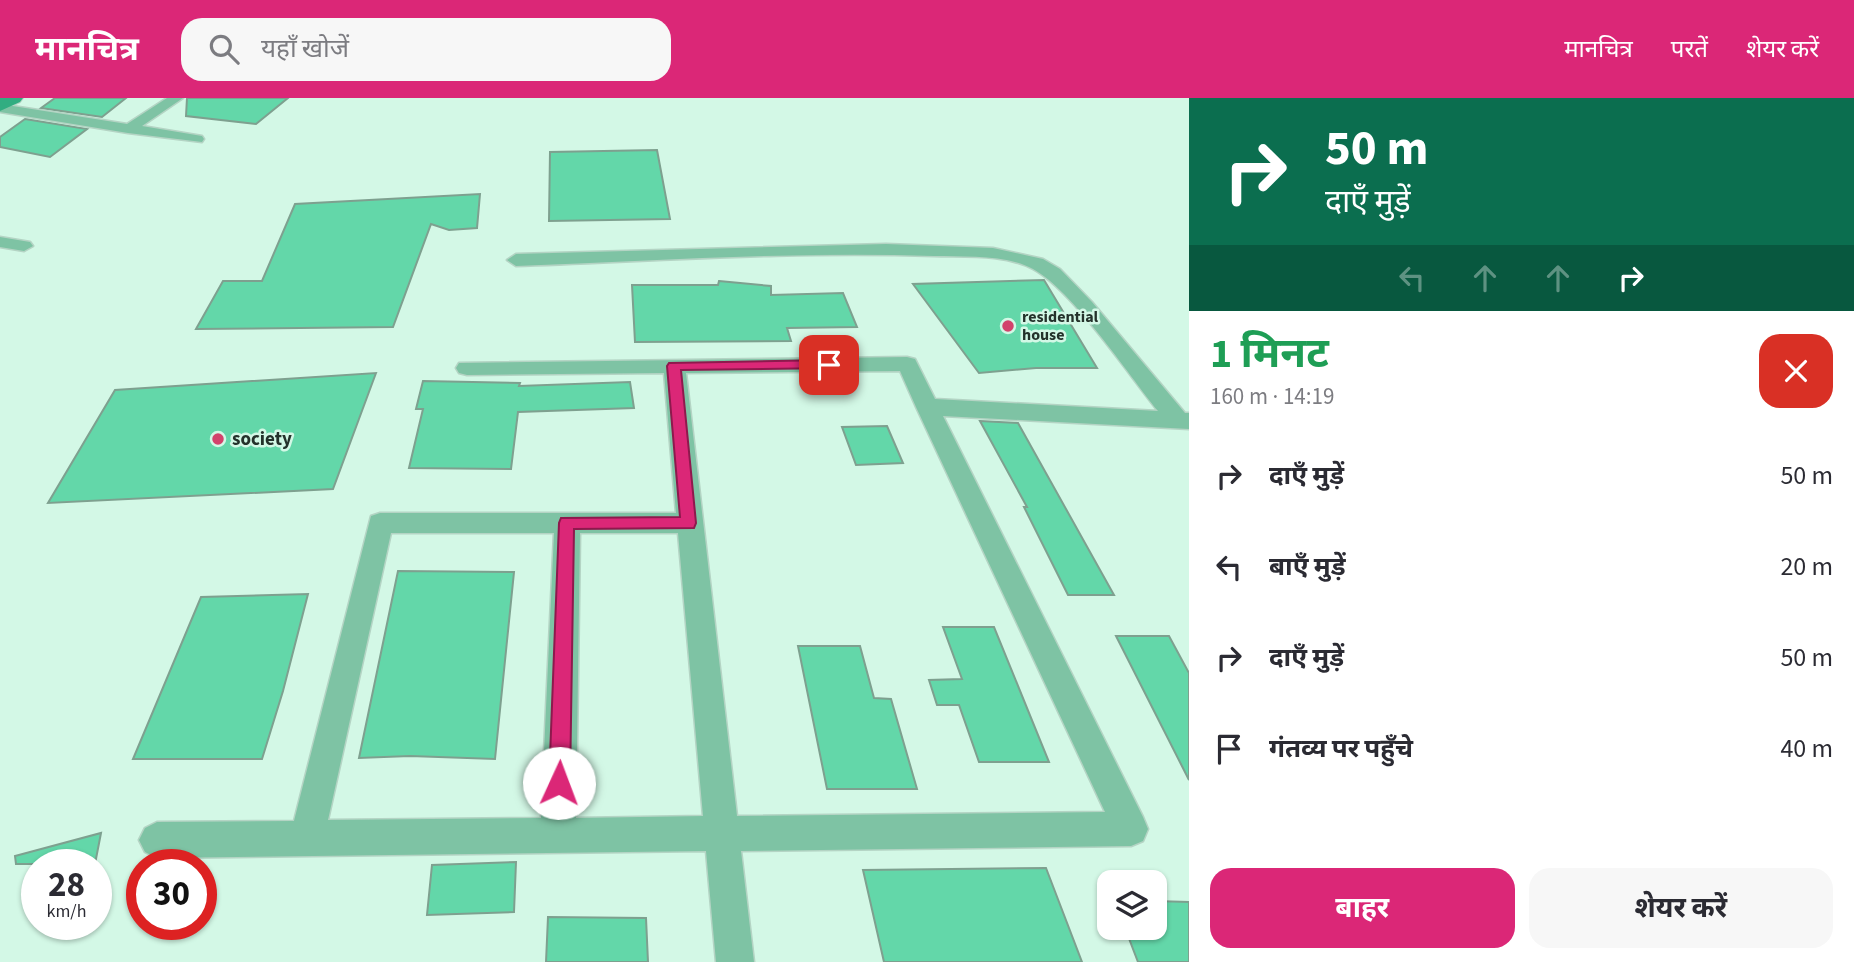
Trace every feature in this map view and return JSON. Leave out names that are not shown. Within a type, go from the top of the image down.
[{"type":"street","points":[[0,106],[12,98]]},
{"type":"street","points":[[128,129],[176,98]]},
{"type":"street","points":[[0,106],[197,139]]},
{"type":"street","points":[[0,242],[24,246]]},
{"type":"street","points":[[516,260],[886,249],[993,254],[1036,263],[1053,273],[1085,306],[1184,421]]},
{"type":"street","points":[[156,840],[1131,829],[907,364],[467,368]]},
{"type":"street","points":[[674,366],[735,962]]},
{"type":"street","points":[[927,407],[1184,421]]},
{"type":"street","points":[[307,838],[380,523],[688,523]]},
{"type":"street","points":[[558,835],[567,523]]},
{"type":"building","points":[[55,98],[126,98],[102,117],[41,108]]},
{"type":"building","points":[[187,98],[288,98],[256,124],[186,116]]},
{"type":"building","points":[[25,119],[87,129],[50,157],[0,147],[0,137]]},
{"type":"building","points":[[657,150],[670,219],[549,221],[550,152]]},
{"type":"building","points":[[480,194],[477,228],[449,230],[431,224],[393,327],[196,329],[223,281],[262,281],[295,204]]},
{"type":"building","name":"residential house","points":[[1044,280],[1097,368],[1036,368],[979,373],[913,284]]},
{"type":"building","points":[[719,281],[771,286],[771,295],[843,293],[857,327],[787,328],[791,341],[635,342],[632,285],[718,285]]},
{"type":"building","name":"society","points":[[376,373],[333,489],[48,503],[115,390]]},
{"type":"building","points":[[423,381],[520,383],[519,386],[630,382],[634,408],[518,412],[511,469],[409,468],[423,409],[416,409]]},
{"type":"building","points":[[980,421],[1018,423],[1114,595],[1068,595],[1024,507],[1027,507]]},
{"type":"building","points":[[887,426],[903,463],[856,465],[842,427]]},
{"type":"building","points":[[398,571],[514,572],[495,759],[410,756],[359,758]]},
{"type":"building","points":[[308,594],[262,759],[133,759],[201,597]]},
{"type":"building","points":[[943,627],[994,627],[1049,762],[979,762],[959,705],[937,705],[929,680],[962,679]]},
{"type":"building","points":[[1116,636],[1169,636],[1189,673],[1189,780]]},
{"type":"building","points":[[798,646],[860,646],[874,698],[891,699],[917,789],[827,789]]},
{"type":"building","points":[[101,833],[98,849],[41,849]]},
{"type":"building","points":[[21,854],[21,864],[16,864],[15,856]]},
{"type":"building","points":[[516,862],[514,912],[427,915],[432,865]]},
{"type":"building","points":[[1046,868],[1082,962],[884,962],[863,870]]},
{"type":"building","points":[[1167,901],[1189,902],[1189,962],[1138,962],[1130,940],[1167,940]]},
{"type":"building","points":[[548,917],[646,918],[648,962],[546,962]]},
{"type":"place","name":"residential house","points":[[1008,326]]},
{"type":"place","name":"society","points":[[218,439]]},
{"type":"route","points":[[559,783],[567,523],[688,523],[674,366],[829,365]]}]
